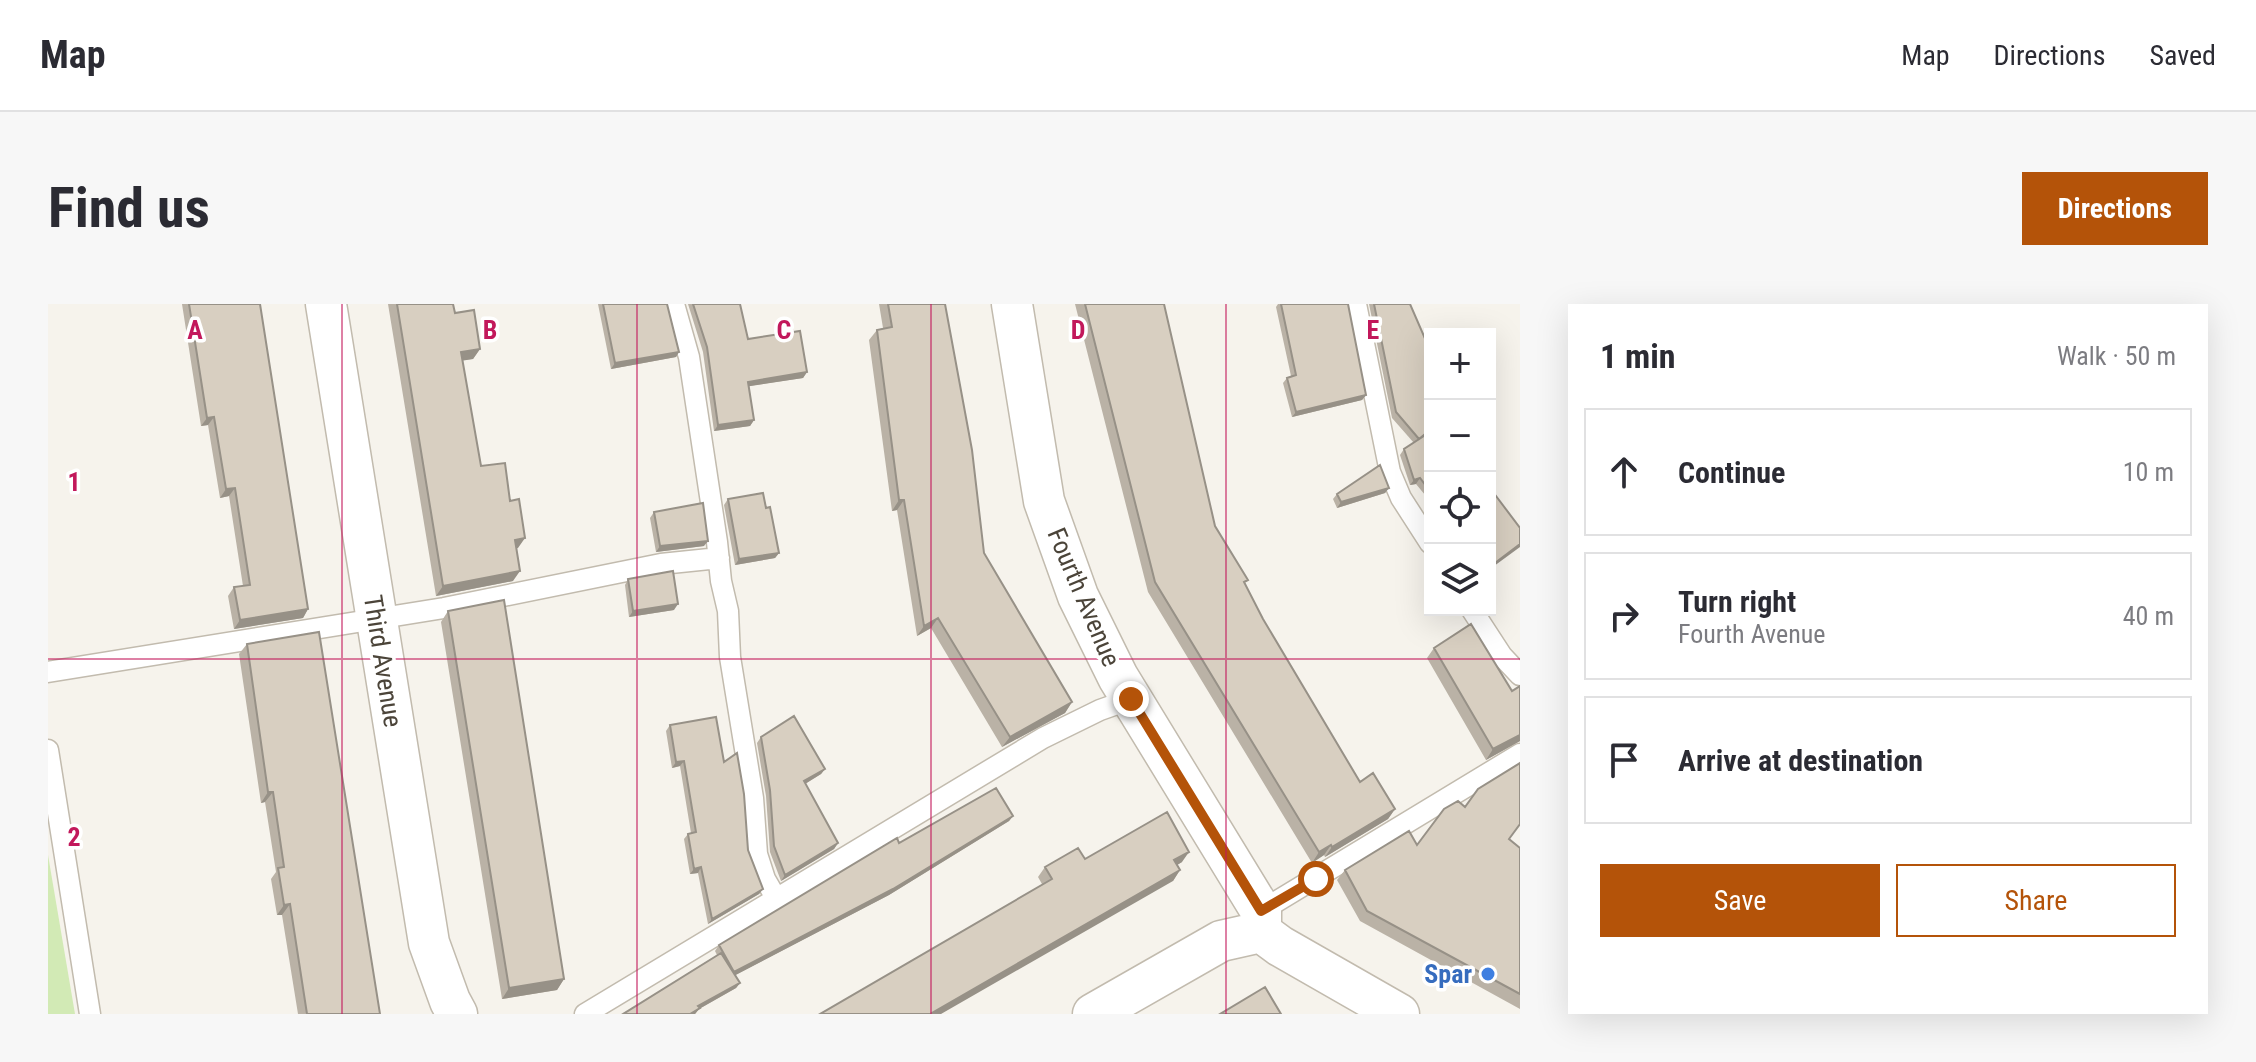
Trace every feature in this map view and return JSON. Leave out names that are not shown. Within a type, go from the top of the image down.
[{"type":"street","name":"Third Avenue","points":[[326,304],[429,943],[457,1014]]},
{"type":"street","name":"Fourth Avenue","points":[[1012,304],[1044,501],[1078,596],[1131,699],[1261,922],[1280,946],[1399,1014]]},
{"type":"street","points":[[1093,1014],[1221,941],[1261,922]]},
{"type":"lane","points":[[674,304],[689,357],[728,611],[730,657],[753,798],[757,854],[765,879],[776,898]]},
{"type":"lane","points":[[1356,304],[1390,472],[1401,498],[1424,534]]},
{"type":"lane","points":[[48,672],[444,608],[661,564],[719,558]]},
{"type":"lane","points":[[1476,616],[1502,656],[1520,675]]},
{"type":"lane","points":[[585,1014],[1043,738],[1100,710],[1131,699]]},
{"type":"lane","points":[[48,750],[90,1014]]},
{"type":"lane","points":[[1261,922],[1520,754]]},
{"type":"green space","points":[[48,855],[75,1014],[48,1014]]},
{"type":"building","points":[[189,304],[260,304],[308,609],[240,620],[234,587],[250,585],[235,488],[226,489],[214,417],[207,418]]},
{"type":"building","points":[[397,304],[453,304],[455,313],[474,310],[480,349],[461,352],[481,466],[505,463],[510,501],[519,499],[525,538],[515,540],[520,571],[443,586]]},
{"type":"building","points":[[603,304],[667,304],[679,352],[615,363]]},
{"type":"building","points":[[693,304],[740,304],[748,339],[800,331],[807,372],[748,382],[754,420],[718,425],[707,347]]},
{"type":"building","points":[[888,304],[945,304],[972,450],[984,553],[1072,702],[1010,737],[938,618],[924,626],[904,500],[899,500],[877,330],[892,327]]},
{"type":"building","points":[[1085,304],[1164,304],[1215,526],[1248,580],[1244,582],[1263,619],[1360,782],[1373,773],[1395,809],[1332,847],[1319,852],[1155,582]]},
{"type":"building","points":[[1281,304],[1348,304],[1366,395],[1296,412],[1287,378],[1296,375]]},
{"type":"building","points":[[1374,304],[1410,304],[1424,336],[1424,435],[1419,439],[1396,412]]},
{"type":"building","points":[[1424,436],[1424,483],[1420,478],[1414,480],[1404,449]]},
{"type":"building","points":[[1380,465],[1389,488],[1341,502],[1337,494]]},
{"type":"building","points":[[763,493],[766,508],[770,507],[779,553],[739,559],[728,499]]},
{"type":"building","points":[[1496,496],[1520,528],[1520,544],[1496,562]]},
{"type":"building","points":[[703,503],[708,541],[660,546],[654,512]]},
{"type":"building","points":[[673,571],[678,604],[633,611],[628,579]]},
{"type":"building","points":[[504,600],[564,979],[509,988],[448,611]]},
{"type":"building","points":[[1471,624],[1512,691],[1520,686],[1520,735],[1493,749],[1434,648]]},
{"type":"building","points":[[319,632],[380,1014],[307,1014],[290,904],[284,905],[278,868],[284,867],[273,792],[268,792],[247,644]]},
{"type":"building","points":[[794,716],[825,769],[804,781],[838,843],[785,875],[774,846],[770,790],[761,737]]},
{"type":"building","points":[[716,717],[724,762],[737,753],[748,850],[763,889],[712,919],[701,867],[694,869],[688,834],[696,832],[684,761],[676,762],[670,725]]},
{"type":"building","points":[[1520,763],[1520,824],[1509,839],[1520,848],[1520,994],[1367,911],[1345,870],[1409,831],[1417,845],[1444,809],[1458,801],[1465,807],[1478,789]]},
{"type":"building","points":[[996,788],[1013,816],[893,889],[734,972],[719,945],[897,838],[899,843]]},
{"type":"building","points":[[1167,812],[1189,852],[1174,860],[1180,870],[930,1014],[820,1014],[1052,879],[1045,867],[1078,848],[1085,859]]},
{"type":"building","points":[[721,953],[740,983],[698,1006],[700,1008],[690,1014],[623,1014]]},
{"type":"building","points":[[1265,987],[1281,1014],[1220,1014]]},
{"type":"place","name":"Spar","points":[[1488,974]]},
{"type":"route","points":[[1131,699],[1261,911],[1316,879]]}]
